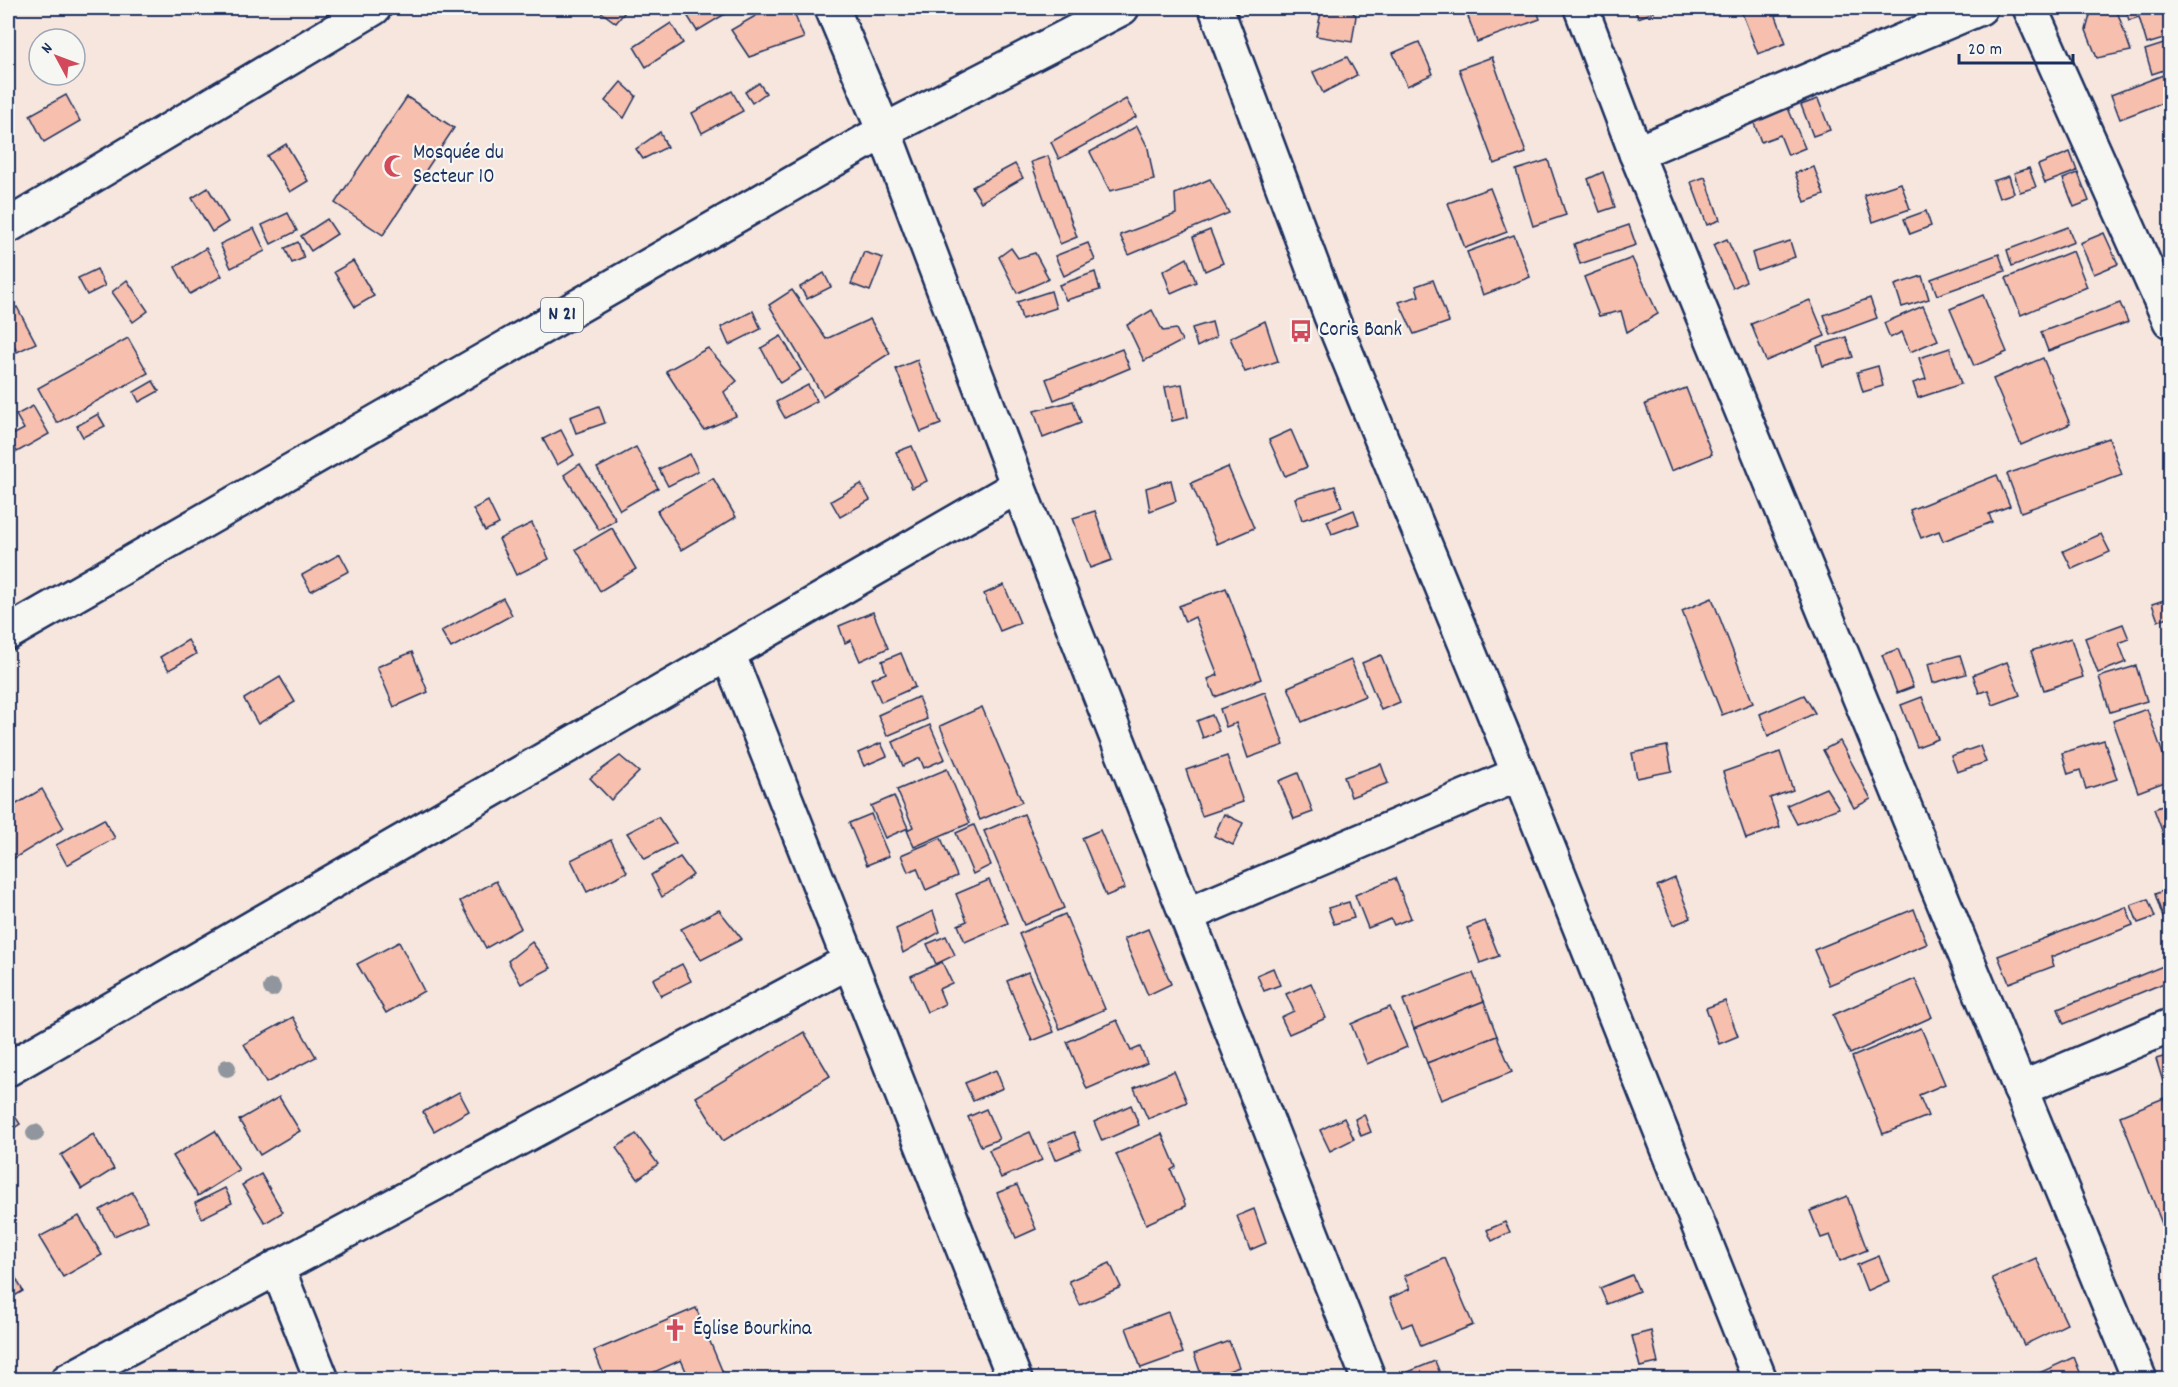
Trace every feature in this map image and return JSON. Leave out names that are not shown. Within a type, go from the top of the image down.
[{"type":"street","points":[[8,226],[374,8]]},
{"type":"street","points":[[832,8],[884,130],[1018,486],[1370,1380]]},
{"type":"street","name":"N 21","points":[[8,633],[884,130],[1122,8]]},
{"type":"street","points":[[1216,8],[1331,316],[1519,774],[1760,1380]]},
{"type":"street","points":[[1581,8],[1636,153],[2140,1380]]},
{"type":"street","points":[[1636,153],[1980,8]]},
{"type":"street","points":[[2030,8],[2170,321]]},
{"type":"street","points":[[10,1063],[1018,486]]},
{"type":"street","points":[[728,653],[1015,1380]]},
{"type":"street","points":[[1187,915],[1519,774]]},
{"type":"street","points":[[68,1380],[850,961]]},
{"type":"street","points":[[2020,1089],[2170,1026]]},
{"type":"street","points":[[278,1267],[322,1380]]},
{"type":"building","points":[[596,8],[628,8],[616,23]]},
{"type":"building","points":[[700,8],[728,8],[730,11],[697,31],[687,15]]},
{"type":"building","points":[[769,8],[792,8],[804,38],[749,57],[731,30]]},
{"type":"building","points":[[1322,8],[1349,8],[1356,16],[1352,42],[1316,36]]},
{"type":"building","points":[[1465,8],[1536,8],[1540,19],[1477,42]]},
{"type":"building","points":[[1634,8],[1653,8],[1654,12],[1638,18]]},
{"type":"building","points":[[1740,8],[1773,8],[1786,43],[1758,54]]},
{"type":"building","points":[[2092,8],[2116,8],[2131,51],[2097,58],[2086,30]]},
{"type":"building","points":[[2125,8],[2170,8],[2170,37],[2147,44],[2139,17],[2129,20]]},
{"type":"building","points":[[671,23],[683,43],[646,67],[634,47]]},
{"type":"building","points":[[1419,42],[1433,74],[1407,86],[1393,53]]},
{"type":"building","points":[[2170,42],[2170,68],[2152,74],[2145,50]]},
{"type":"building","points":[[1347,57],[1357,75],[1323,93],[1313,72]]},
{"type":"building","points":[[1492,57],[1526,153],[1494,164],[1459,69]]},
{"type":"building","points":[[2163,75],[2170,100],[2120,119],[2111,95]]},
{"type":"building","points":[[621,82],[636,96],[624,118],[605,101]]},
{"type":"building","points":[[759,83],[766,93],[752,103],[745,92]]},
{"type":"building","points":[[732,91],[743,111],[702,133],[692,113]]},
{"type":"building","points":[[66,95],[80,121],[44,142],[30,115]]},
{"type":"building","name":"Mosquée du Secteur 10","points":[[407,97],[454,128],[383,235],[335,203]]},
{"type":"building","points":[[1126,99],[1136,117],[1059,159],[1051,142]]},
{"type":"building","points":[[1818,99],[1830,130],[1813,136],[1801,105]]},
{"type":"building","points":[[1788,108],[1805,148],[1788,155],[1780,135],[1761,142],[1754,123]]},
{"type":"building","points":[[1137,126],[1148,148],[1154,180],[1110,191],[1090,152]]},
{"type":"building","points":[[660,132],[667,147],[643,159],[636,149]]},
{"type":"building","points":[[286,144],[308,181],[290,192],[267,156]]},
{"type":"building","points":[[2070,152],[2077,171],[2045,183],[2038,165]]},
{"type":"building","points":[[1048,156],[1077,237],[1060,244],[1031,162]]},
{"type":"building","points":[[1548,160],[1566,215],[1533,226],[1516,170]]},
{"type":"building","points":[[1015,164],[1023,178],[981,202],[972,187]]},
{"type":"building","points":[[1814,167],[1824,195],[1805,202],[1795,173]]},
{"type":"building","points":[[2029,168],[2036,187],[2020,192],[2014,173]]},
{"type":"building","points":[[1603,172],[1615,207],[1600,212],[1588,179]]},
{"type":"building","points":[[2078,173],[2089,201],[2074,207],[2063,179]]},
{"type":"building","points":[[2009,176],[2014,193],[1999,198],[1993,181]]},
{"type":"building","points":[[1705,177],[1720,220],[1707,225],[1691,182]]},
{"type":"building","points":[[1210,179],[1229,213],[1129,255],[1120,235],[1176,214],[1175,194]]},
{"type":"building","points":[[1901,183],[1910,209],[1873,222],[1864,195]]},
{"type":"building","points":[[208,188],[228,222],[212,232],[192,198]]},
{"type":"building","points":[[1490,188],[1507,232],[1465,248],[1448,203]]},
{"type":"building","points":[[1926,211],[1931,226],[1910,234],[1904,219]]},
{"type":"building","points":[[288,213],[297,231],[271,244],[262,225]]},
{"type":"building","points":[[327,219],[337,234],[311,251],[301,236]]},
{"type":"building","points":[[1629,225],[1636,245],[1580,264],[1574,244]]},
{"type":"building","points":[[2068,227],[2074,242],[2012,266],[2007,250]]},
{"type":"building","points":[[254,228],[265,251],[231,268],[220,244]]},
{"type":"building","points":[[1210,230],[1223,263],[1205,271],[1193,237]]},
{"type":"building","points":[[2104,233],[2118,264],[2094,274],[2080,243]]},
{"type":"building","points":[[1514,235],[1530,277],[1483,295],[1467,252]]},
{"type":"building","points":[[1727,239],[1746,281],[1733,288],[1713,245]]},
{"type":"building","points":[[1790,241],[1795,257],[1757,270],[1752,253]]},
{"type":"building","points":[[298,242],[304,258],[292,263],[285,248]]},
{"type":"building","points":[[1088,243],[1095,260],[1064,276],[1055,256]]},
{"type":"building","points":[[206,248],[222,276],[190,294],[175,267]]},
{"type":"building","points":[[1011,248],[1018,258],[1035,253],[1049,279],[1017,293],[999,257]]},
{"type":"building","points":[[2073,251],[2087,287],[2021,315],[2006,278]]},
{"type":"building","points":[[864,252],[883,258],[870,291],[851,284]]},
{"type":"building","points":[[1999,254],[2005,271],[1937,295],[1931,279]]},
{"type":"building","points":[[1187,258],[1196,282],[1171,293],[1163,271]]},
{"type":"building","points":[[1632,258],[1658,314],[1627,332],[1621,311],[1599,316],[1584,277]]},
{"type":"building","points":[[353,261],[374,296],[355,307],[334,272]]},
{"type":"building","points":[[97,269],[105,286],[87,295],[78,278]]},
{"type":"building","points":[[1095,272],[1100,290],[1066,300],[1059,285]]},
{"type":"building","points":[[824,273],[831,287],[807,299],[800,287]]},
{"type":"building","points":[[1922,276],[1929,299],[1902,307],[1895,285]]},
{"type":"building","points":[[127,280],[148,311],[133,322],[112,292]]},
{"type":"building","points":[[1433,280],[1449,322],[1414,334],[1399,302],[1419,296],[1416,286]]},
{"type":"building","points":[[792,290],[826,339],[870,319],[890,353],[823,396],[769,305]]},
{"type":"building","points":[[1051,291],[1056,308],[1022,319],[1017,302]]},
{"type":"building","points":[[1983,295],[2007,352],[1974,366],[1950,309]]},
{"type":"building","points":[[1870,298],[1877,318],[1831,335],[1824,315]]},
{"type":"building","points":[[1810,300],[1825,336],[1766,361],[1751,324]]},
{"type":"building","points":[[2120,303],[2128,322],[2048,351],[2041,332]]},
{"type":"building","points":[[1923,306],[1938,340],[1910,352],[1902,332],[1890,338],[1884,323]]},
{"type":"building","points":[[17,307],[36,343],[17,352],[8,333],[8,312]]},
{"type":"building","points":[[1152,310],[1163,331],[1176,329],[1182,341],[1144,361],[1127,325]]},
{"type":"building","points":[[753,311],[761,329],[729,345],[721,327]]},
{"type":"building","points":[[1265,321],[1278,361],[1245,372],[1230,338]]},
{"type":"building","points":[[1212,322],[1216,337],[1197,347],[1192,328]]},
{"type":"building","points":[[781,336],[801,370],[780,383],[761,348]]},
{"type":"building","points":[[1846,337],[1853,357],[1823,366],[1817,346]]},
{"type":"building","points":[[128,338],[148,373],[57,423],[38,388]]},
{"type":"building","points":[[708,348],[737,381],[724,392],[736,416],[704,430],[666,371]]},
{"type":"building","points":[[1950,348],[1961,384],[1918,398],[1913,383],[1926,379],[1919,358]]},
{"type":"building","points":[[1122,349],[1130,368],[1054,400],[1046,379]]},
{"type":"building","points":[[2043,358],[2070,424],[2021,445],[1993,379]]},
{"type":"building","points":[[917,360],[941,424],[921,432],[896,369]]},
{"type":"building","points":[[1878,366],[1883,386],[1863,392],[1857,372]]},
{"type":"building","points":[[153,381],[159,391],[139,402],[134,392]]},
{"type":"building","points":[[1182,384],[1188,417],[1172,421],[1165,387]]},
{"type":"building","points":[[808,385],[817,401],[785,418],[776,402]]},
{"type":"building","points":[[1686,388],[1712,454],[1671,471],[1645,404]]},
{"type":"building","points":[[1073,401],[1081,423],[1043,438],[1034,411]]},
{"type":"building","points":[[33,406],[49,434],[17,452],[9,437],[24,429],[16,415]]},
{"type":"building","points":[[599,406],[605,423],[576,433],[570,417]]},
{"type":"building","points":[[98,414],[105,426],[83,437],[77,426]]},
{"type":"building","points":[[561,430],[574,455],[557,465],[543,439]]},
{"type":"building","points":[[1291,430],[1307,467],[1285,476],[1269,440]]},
{"type":"building","points":[[2109,438],[2122,475],[2021,512],[2007,474]]},
{"type":"building","points":[[912,446],[927,481],[912,488],[896,452]]},
{"type":"building","points":[[636,447],[658,488],[620,510],[597,468]]},
{"type":"building","points":[[690,454],[698,471],[668,486],[659,469]]},
{"type":"building","points":[[580,464],[616,520],[599,530],[564,475]]},
{"type":"building","points":[[1228,467],[1254,528],[1217,544],[1191,483]]},
{"type":"building","points":[[1997,475],[2010,506],[1989,514],[1992,522],[1943,541],[1939,531],[1921,538],[1910,510]]},
{"type":"building","points":[[713,478],[736,517],[681,550],[657,511]]},
{"type":"building","points":[[1171,480],[1176,501],[1150,511],[1146,488]]},
{"type":"building","points":[[861,484],[870,500],[840,517],[831,501]]},
{"type":"building","points":[[1335,486],[1342,507],[1302,520],[1295,498]]},
{"type":"building","points":[[488,501],[499,524],[485,531],[473,509]]},
{"type":"building","points":[[1354,510],[1359,524],[1332,534],[1327,521]]},
{"type":"building","points":[[1095,511],[1112,560],[1090,568],[1073,518]]},
{"type":"building","points":[[532,523],[549,559],[516,575],[499,539]]},
{"type":"building","points":[[612,528],[636,569],[600,591],[576,549]]},
{"type":"building","points":[[2101,534],[2110,552],[2072,569],[2063,551]]},
{"type":"building","points":[[340,554],[349,571],[311,591],[302,575]]},
{"type":"building","points":[[1004,585],[1020,623],[1000,631],[984,594]]},
{"type":"building","points":[[1226,588],[1261,679],[1215,697],[1208,679],[1218,675],[1195,617],[1185,622],[1179,606]]},
{"type":"building","points":[[503,598],[512,615],[451,648],[441,631]]},
{"type":"building","points":[[1712,598],[1753,703],[1722,715],[1682,611]]},
{"type":"building","points":[[2170,598],[2170,616],[2158,621],[2152,604]]},
{"type":"building","points":[[873,612],[888,648],[860,661],[851,640],[845,643],[839,626]]},
{"type":"building","points":[[2123,624],[2129,639],[2119,643],[2126,662],[2098,673],[2085,638]]},
{"type":"building","points":[[2071,638],[2083,677],[2044,690],[2031,651]]},
{"type":"building","points":[[188,640],[196,654],[169,670],[160,657]]},
{"type":"building","points":[[1898,649],[1913,687],[1897,693],[1882,655]]},
{"type":"building","points":[[412,652],[428,692],[394,707],[377,667]]},
{"type":"building","points":[[901,653],[915,687],[881,702],[871,679],[886,673],[882,661]]},
{"type":"building","points":[[1381,655],[1400,702],[1381,710],[1362,663]]},
{"type":"building","points":[[1960,655],[1966,674],[1933,683],[1928,664]]},
{"type":"building","points":[[1351,660],[1365,696],[1302,722],[1288,687]]},
{"type":"building","points":[[2007,662],[2020,695],[1993,705],[1988,690],[1979,693],[1973,675]]},
{"type":"building","points":[[2136,666],[2147,701],[2110,712],[2099,677]]},
{"type":"building","points":[[280,677],[295,702],[258,724],[244,699]]},
{"type":"building","points":[[1265,692],[1284,745],[1248,758],[1236,723],[1226,727],[1220,709]]},
{"type":"building","points":[[1804,695],[1815,713],[1768,736],[1760,714]]},
{"type":"building","points":[[918,697],[927,719],[887,736],[878,715]]},
{"type":"building","points":[[1922,697],[1938,739],[1917,747],[1901,705]]},
{"type":"building","points":[[982,707],[1022,802],[980,820],[940,726]]},
{"type":"building","points":[[2147,709],[2170,774],[2170,780],[2138,792],[2113,721]]},
{"type":"building","points":[[1212,715],[1219,731],[1203,738],[1197,721]]},
{"type":"building","points":[[930,725],[945,759],[924,768],[920,758],[903,766],[893,742]]},
{"type":"building","points":[[2104,740],[2117,779],[2086,789],[2080,770],[2068,774],[2062,753]]},
{"type":"building","points":[[1840,741],[1871,799],[1854,808],[1823,750]]},
{"type":"building","points":[[881,743],[887,756],[864,766],[858,753]]},
{"type":"building","points":[[1667,746],[1672,771],[1637,778],[1632,753]]},
{"type":"building","points":[[1980,746],[1986,762],[1957,772],[1951,756]]},
{"type":"building","points":[[1780,752],[1793,790],[1770,798],[1780,827],[1746,839],[1723,772]]},
{"type":"building","points":[[620,756],[639,772],[611,800],[590,778]]},
{"type":"building","points":[[1227,756],[1243,802],[1202,816],[1186,770]]},
{"type":"building","points":[[1381,764],[1388,783],[1351,797],[1344,777]]},
{"type":"building","points":[[947,769],[970,823],[914,847],[907,830],[913,827],[897,790]]},
{"type":"building","points":[[1298,773],[1313,812],[1294,819],[1279,781]]},
{"type":"building","points":[[1826,788],[1839,808],[1797,824],[1787,805]]},
{"type":"building","points":[[42,789],[64,828],[8,862],[8,809]]},
{"type":"building","points":[[894,796],[908,828],[885,838],[871,806]]},
{"type":"building","points":[[2170,803],[2170,852],[2154,809]]},
{"type":"building","points":[[871,814],[889,856],[867,865],[849,823]]},
{"type":"building","points":[[1024,814],[1064,908],[1024,925],[984,831]]},
{"type":"building","points":[[1224,814],[1243,823],[1233,845],[1214,836]]},
{"type":"building","points":[[658,817],[676,843],[645,859],[627,833]]},
{"type":"building","points":[[104,819],[115,838],[67,865],[56,845]]},
{"type":"building","points":[[974,825],[991,865],[973,874],[956,833]]},
{"type":"building","points":[[1100,830],[1125,888],[1106,896],[1082,838]]},
{"type":"building","points":[[941,838],[957,876],[926,890],[917,868],[908,872],[901,855]]},
{"type":"building","points":[[611,840],[627,872],[587,892],[571,860]]},
{"type":"building","points":[[680,857],[693,875],[662,897],[651,875]]},
{"type":"building","points":[[1395,878],[1411,918],[1394,925],[1391,919],[1368,928],[1355,895]]},
{"type":"building","points":[[1675,878],[1691,918],[1673,925],[1657,886]]},
{"type":"building","points":[[989,880],[1008,923],[965,942],[958,925],[967,921],[956,894]]},
{"type":"building","points":[[496,881],[521,928],[486,948],[460,901]]},
{"type":"building","points":[[2170,888],[2170,938],[2155,894]]},
{"type":"building","points":[[2148,899],[2155,917],[2138,923],[2131,905]]},
{"type":"building","points":[[1349,902],[1354,918],[1334,924],[1328,908]]},
{"type":"building","points":[[2126,907],[2133,925],[2051,957],[2054,966],[2009,983],[1998,956]]},
{"type":"building","points":[[1914,909],[1927,944],[1829,985],[1814,950]]},
{"type":"building","points":[[719,910],[742,939],[701,960],[681,929]]},
{"type":"building","points":[[933,911],[940,932],[903,953],[896,929]]},
{"type":"building","points":[[1065,914],[1105,1009],[1060,1029],[1019,934]]},
{"type":"building","points":[[1485,921],[1499,956],[1480,963],[1467,928]]},
{"type":"building","points":[[1148,929],[1171,984],[1148,995],[1124,939]]},
{"type":"building","points":[[946,936],[955,955],[936,964],[927,944]]},
{"type":"building","points":[[399,942],[424,991],[386,1013],[357,964]]},
{"type":"building","points":[[532,942],[551,968],[521,984],[508,961]]},
{"type":"building","points":[[942,962],[952,983],[939,989],[945,1004],[927,1012],[911,976]]},
{"type":"building","points":[[682,964],[691,981],[661,996],[653,979]]},
{"type":"building","points":[[2163,966],[2169,981],[2064,1024],[2058,1009]]},
{"type":"building","points":[[1273,968],[1280,985],[1264,991],[1257,975]]},
{"type":"building","points":[[1028,972],[1054,1032],[1032,1041],[1007,981]]},
{"type":"building","points":[[1473,973],[1484,1001],[1414,1029],[1403,1000]]},
{"type":"building","points":[[1915,979],[1932,1017],[1850,1054],[1833,1015]]},
{"type":"building","points":[[1311,983],[1326,1018],[1289,1034],[1281,1017],[1294,1011],[1286,994]]},
{"type":"building","points":[[1484,1001],[1497,1036],[1427,1063],[1414,1029]]},
{"type":"building","points":[[1725,1001],[1738,1036],[1719,1044],[1706,1008]]},
{"type":"building","points":[[1390,1007],[1407,1047],[1367,1064],[1351,1024]]},
{"type":"building","points":[[293,1017],[316,1057],[266,1083],[244,1044]]},
{"type":"building","points":[[1117,1020],[1131,1051],[1140,1047],[1147,1063],[1087,1089],[1067,1042]]},
{"type":"building","points":[[1921,1028],[1945,1084],[1919,1095],[1928,1116],[1883,1134],[1852,1057]]},
{"type":"building","points":[[804,1032],[830,1076],[723,1141],[696,1097]]},
{"type":"building","points":[[1497,1036],[1512,1072],[1441,1100],[1427,1063]]},
{"type":"building","points":[[2170,1055],[2170,1083],[2164,1085],[2156,1059]]},
{"type":"building","points":[[996,1070],[1003,1088],[973,1101],[965,1083]]},
{"type":"building","points":[[1174,1071],[1187,1102],[1148,1119],[1134,1088]]},
{"type":"building","points":[[459,1092],[469,1111],[434,1131],[423,1112]]},
{"type":"building","points":[[279,1097],[300,1131],[260,1155],[239,1120]]},
{"type":"building","points":[[2164,1098],[2170,1115],[2170,1232],[2166,1234],[2120,1116]]},
{"type":"building","points":[[1131,1105],[1139,1125],[1102,1141],[1094,1122]]},
{"type":"building","points":[[986,1109],[999,1139],[981,1146],[968,1117]]},
{"type":"building","points":[[11,1110],[20,1124],[8,1132],[8,1112]]},
{"type":"building","points":[[1364,1114],[1371,1132],[1361,1136],[1355,1119]]},
{"type":"building","points":[[1344,1118],[1354,1139],[1330,1151],[1320,1130]]},
{"type":"building","points":[[215,1131],[239,1170],[198,1196],[173,1156]]},
{"type":"building","points":[[1030,1132],[1042,1160],[1001,1178],[989,1150]]},
{"type":"building","points":[[1074,1132],[1081,1149],[1055,1160],[1048,1143]]},
{"type":"building","points":[[93,1134],[114,1169],[82,1189],[61,1155]]},
{"type":"building","points":[[636,1134],[658,1164],[638,1179],[616,1148]]},
{"type":"building","points":[[1162,1134],[1176,1167],[1171,1170],[1186,1206],[1146,1224],[1116,1154]]},
{"type":"building","points":[[261,1174],[283,1212],[265,1223],[242,1185]]},
{"type":"building","points":[[1017,1185],[1036,1229],[1016,1238],[997,1193]]},
{"type":"building","points":[[225,1188],[232,1203],[202,1218],[195,1203]]},
{"type":"building","points":[[132,1192],[148,1221],[114,1236],[100,1210]]},
{"type":"building","points":[[1847,1196],[1867,1250],[1840,1261],[1830,1235],[1821,1238],[1810,1211]]},
{"type":"building","points":[[1254,1209],[1266,1243],[1250,1250],[1237,1216]]},
{"type":"building","points":[[79,1216],[102,1255],[63,1277],[39,1237]]},
{"type":"building","points":[[1505,1222],[1510,1232],[1492,1241],[1487,1230]]},
{"type":"building","points":[[1879,1256],[1889,1281],[1867,1291],[1857,1265]]},
{"type":"building","points":[[1445,1258],[1473,1325],[1421,1346],[1412,1323],[1402,1327],[1390,1298],[1410,1289],[1404,1276]]},
{"type":"building","points":[[2036,1258],[2067,1324],[2024,1345],[1992,1278]]},
{"type":"building","points":[[1110,1263],[1121,1287],[1080,1305],[1069,1281]]},
{"type":"building","points":[[8,1264],[23,1291],[8,1300]]},
{"type":"building","points":[[1632,1275],[1639,1291],[1607,1304],[1600,1288]]},
{"type":"building","name":"Église Bourkina","points":[[696,1308],[726,1380],[690,1380],[681,1360],[643,1377],[645,1380],[606,1380],[594,1351]]},
{"type":"building","points":[[1168,1312],[1183,1353],[1141,1368],[1126,1328]]},
{"type":"building","points":[[1651,1331],[1658,1363],[1640,1367],[1632,1336]]},
{"type":"building","points":[[1229,1341],[1239,1367],[1221,1374],[1222,1377],[1215,1380],[1203,1380],[1194,1354]]},
{"type":"building","points":[[2074,1357],[2083,1380],[2024,1380]]},
{"type":"building","points":[[1435,1361],[1442,1378],[1440,1380],[1397,1380],[1396,1377]]},
{"type":"place","name":"Mosquée du Secteur 10","points":[[395,166]]},
{"type":"place","name":"Coris Bank","points":[[1301,331]]},
{"type":"place","name":"Église Bourkina","points":[[675,1330]]}]
